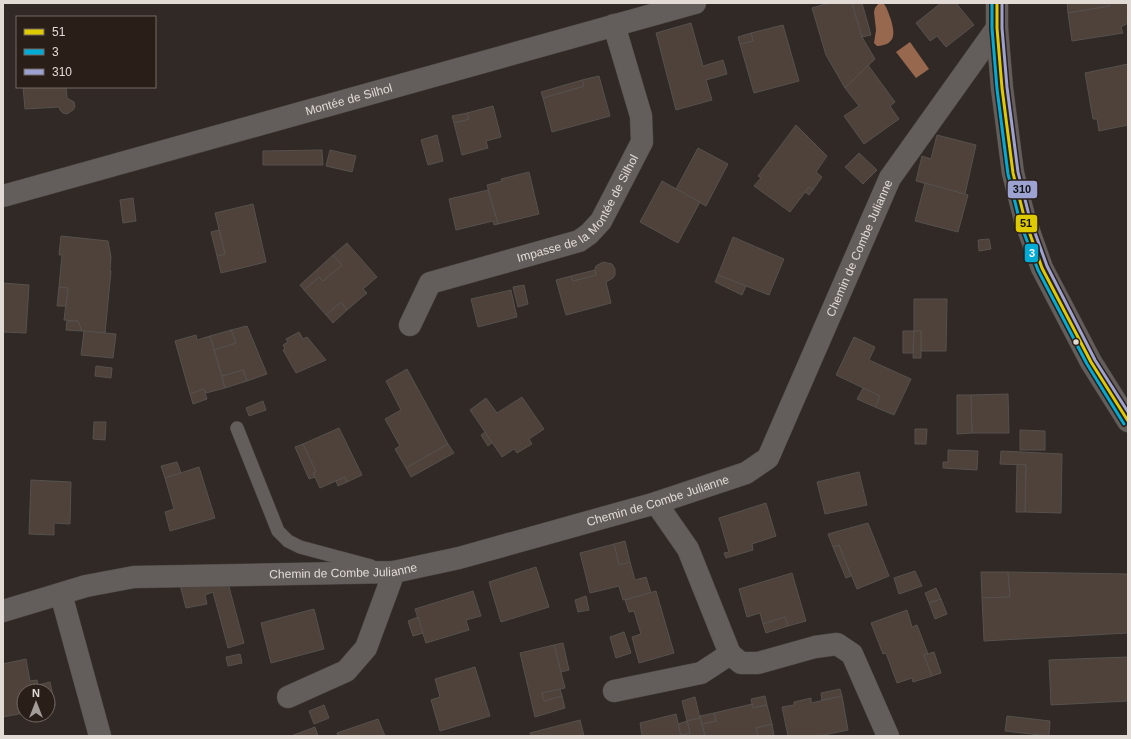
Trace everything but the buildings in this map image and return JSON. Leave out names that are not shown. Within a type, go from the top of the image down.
[{"type":"street","name":"Montée de Silhol","points":[[3,196],[694,3]]},
{"type":"street","points":[[997,3],[997,28],[1002,88],[1013,173],[1024,220],[1042,268],[1090,362],[1128,421]]},
{"type":"street","name":"Impasse de la Montée de Silhol","points":[[410,325],[430,283],[579,241],[589,234],[601,221],[642,142],[641,116],[614,25]]},
{"type":"street","name":"Chemin de Combe Julianne","points":[[3,611],[86,586],[134,577],[394,572],[459,558],[656,504],[746,473],[768,458],[890,178],[997,28]]},
{"type":"street","points":[[656,504],[688,549],[730,654],[741,663],[758,663],[815,647],[837,644],[852,654],[888,736]]},
{"type":"street","points":[[288,697],[346,671],[366,648],[394,572]]},
{"type":"street","points":[[61,594],[100,736]]},
{"type":"street","points":[[614,691],[701,673],[730,654]]},
{"type":"lane","points":[[237,428],[278,531],[288,541],[300,547],[394,572]]},
{"type":"shaded area","points":[[879,3],[883,3],[886,8],[892,23],[893,37],[888,43],[877,46],[874,43],[876,30],[874,12]]},
{"type":"shaded area","points":[[910,42],[929,69],[916,78],[896,52]]},
{"type":"transit line","name":"3","points":[[992,3],[992,28],[997,89],[1008,174],[1020,222],[1038,270],[1087,364],[1124,424]]},
{"type":"transit line","name":"51","points":[[997,3],[997,28],[1002,88],[1013,173],[1025,220],[1042,268],[1091,362],[1128,421]]},
{"type":"transit line","name":"310","points":[[1002,3],[1002,28],[1007,87],[1018,172],[1030,219],[1047,266],[1095,360],[1128,412]]}]
